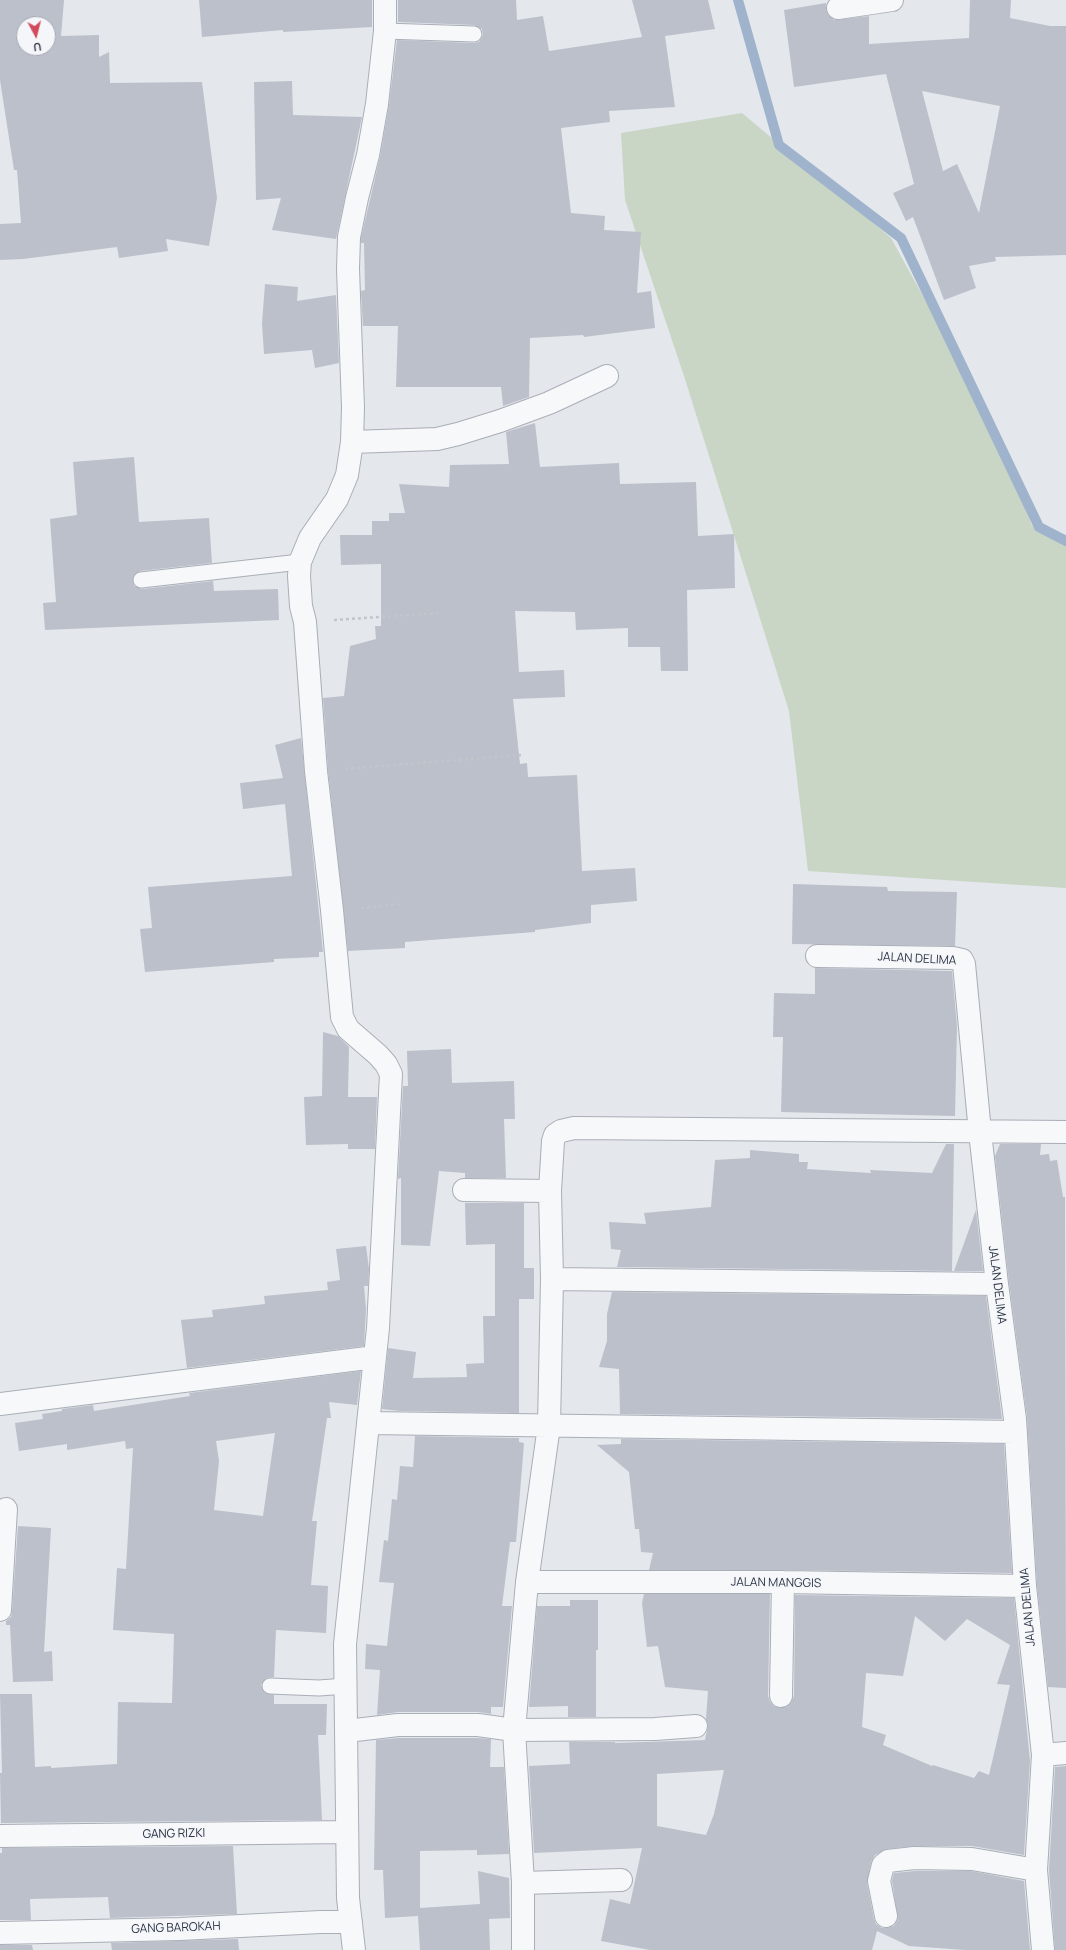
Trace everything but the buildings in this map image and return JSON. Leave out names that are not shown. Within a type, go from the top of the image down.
[{"type":"street","points":[[354,1950],[348,1898],[345,1644],[364,1449],[375,1357],[391,1074],[386,1064],[378,1055],[348,1029],[342,1017],[332,910],[316,771],[305,622],[301,606],[300,562],[310,538],[326,517],[343,486],[347,475],[352,442],[353,372],[348,269],[349,237],[373,126],[385,31],[385,0]]},
{"type":"street","points":[[838,8],[892,0]]},
{"type":"street","points":[[352,442],[437,439],[458,434],[500,421],[549,403],[607,376]]},
{"type":"street","name":"JALAN DELIMA","points":[[817,956],[953,958],[962,960],[964,964],[980,1132],[997,1284],[1016,1432],[1025,1586],[1043,1755],[1036,1870],[1043,1950]]},
{"type":"street","points":[[523,1950],[523,1883],[514,1730],[527,1582],[549,1426],[552,1279],[550,1191],[553,1141],[558,1132],[574,1128],[1066,1132]]},
{"type":"street","points":[[464,1190],[550,1191]]},
{"type":"street","points":[[552,1279],[997,1284]]},
{"type":"street","points":[[0,1404],[375,1357]]},
{"type":"street","points":[[368,1424],[1016,1432]]},
{"type":"street","points":[[0,1610],[6,1509]]},
{"type":"street","name":"JALAN MANGGIS","points":[[527,1582],[783,1582],[1025,1586]]},
{"type":"street","points":[[780,1696],[783,1582]]},
{"type":"street","points":[[347,1731],[398,1725],[478,1725],[514,1730],[655,1729],[696,1726]]},
{"type":"street","points":[[1043,1755],[1066,1753]]},
{"type":"street","name":"GANG RIZKI","points":[[0,1836],[347,1832]]},
{"type":"street","points":[[886,1916],[879,1881],[883,1865],[888,1861],[914,1858],[972,1859],[1036,1870]]},
{"type":"street","points":[[523,1883],[621,1880]]},
{"type":"street","name":"GANG BAROKAH","points":[[0,1933],[180,1929],[321,1922],[351,1922]]},
{"type":"lane","points":[[385,31],[458,32],[474,34]]},
{"type":"lane","points":[[140,580],[300,562]]},
{"type":"lane","points":[[270,1686],[319,1688],[346,1686]]},
{"type":"path","points":[[305,622],[438,613]]},
{"type":"path","points":[[316,771],[521,755]]},
{"type":"path","points":[[332,910],[401,904]]},
{"type":"green space","points":[[742,113],[891,238],[990,418],[1032,526],[1066,544],[1066,888],[808,871],[789,711],[684,376],[625,200],[621,133]]},
{"type":"waterway","points":[[738,0],[779,145],[901,238],[1039,527],[1066,541]]}]
